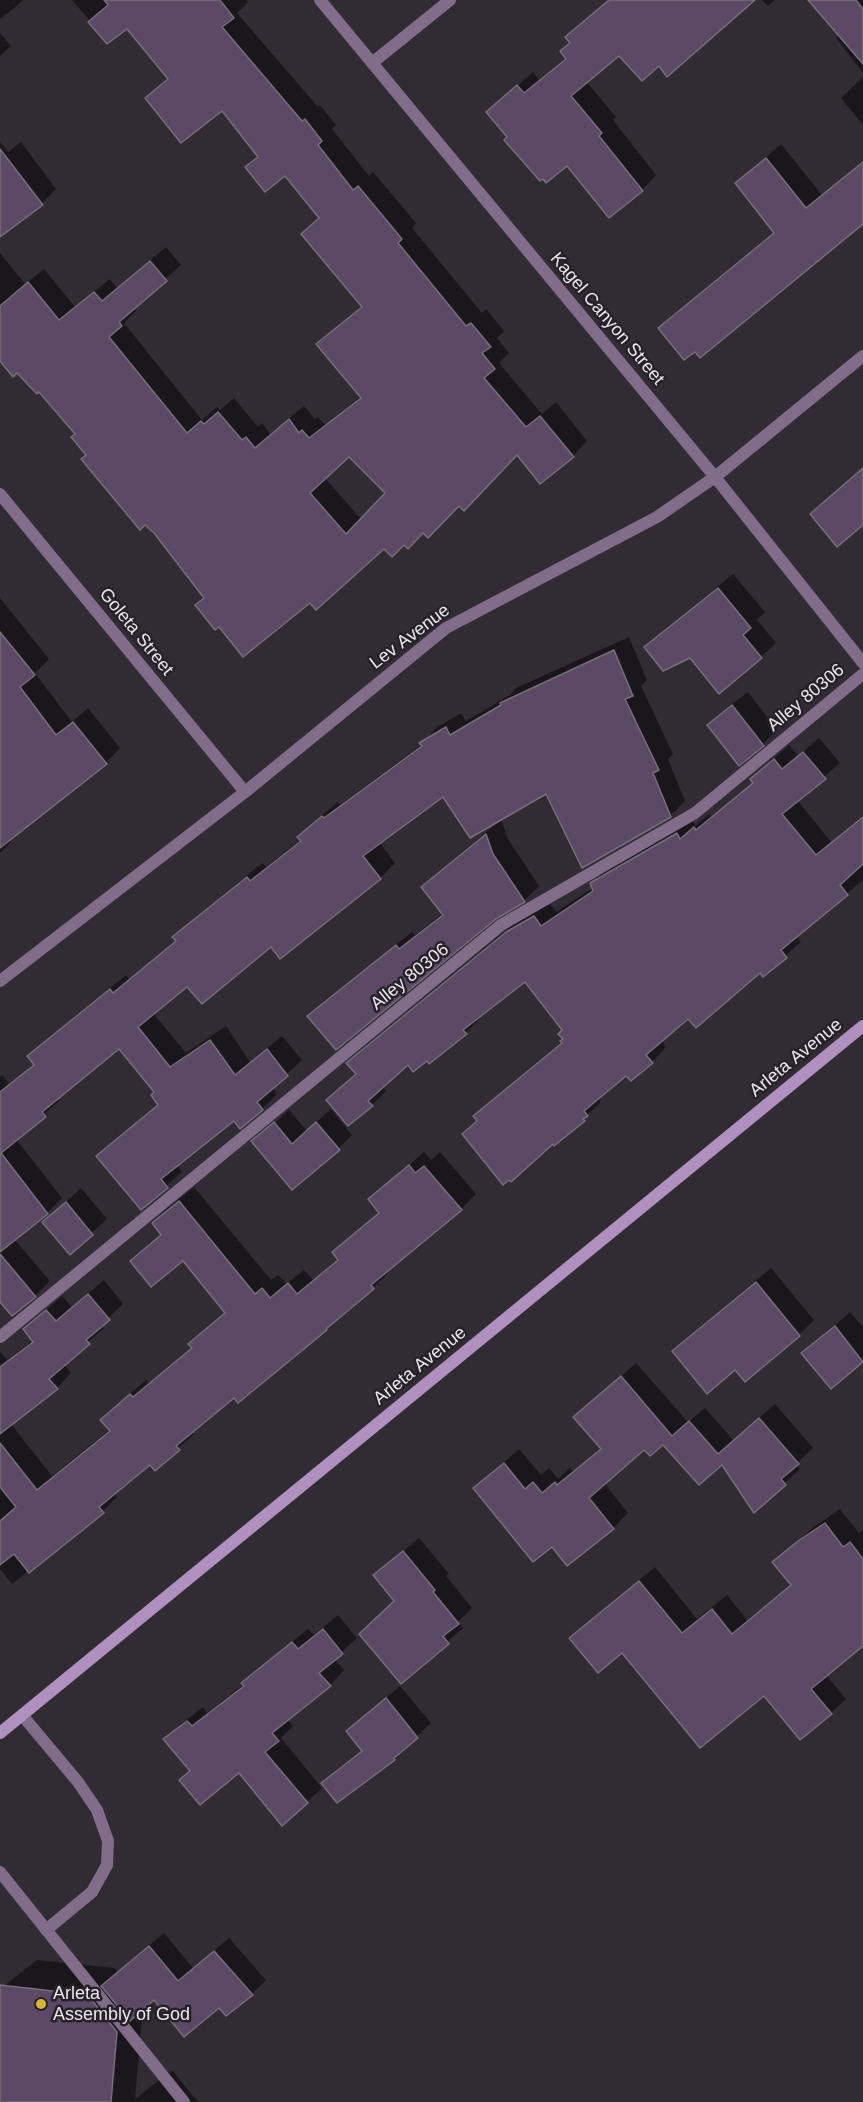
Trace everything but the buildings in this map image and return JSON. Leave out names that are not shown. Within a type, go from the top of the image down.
[{"type":"main road","name":"Arleta Avenue","points":[[0,1733],[863,1026]]},
{"type":"street","name":"Kagel Canyon Street","points":[[320,0],[715,477],[863,663]]},
{"type":"street","points":[[372,63],[450,0]]},
{"type":"street","name":"Lev Avenue","points":[[0,981],[245,792],[446,628],[657,517],[715,477],[863,356]]},
{"type":"street","name":"Goleta Street","points":[[0,494],[245,792]]},
{"type":"street","name":"Alley 80306","points":[[0,1337],[501,925],[695,813],[863,674]]},
{"type":"street","points":[[22,1714],[78,1782],[97,1810],[108,1841],[108,1865],[92,1892],[46,1930]]},
{"type":"street","points":[[0,1872],[184,2102]]},
{"type":"place","name":"Arleta Assembly of God","points":[[41,2004]]}]
